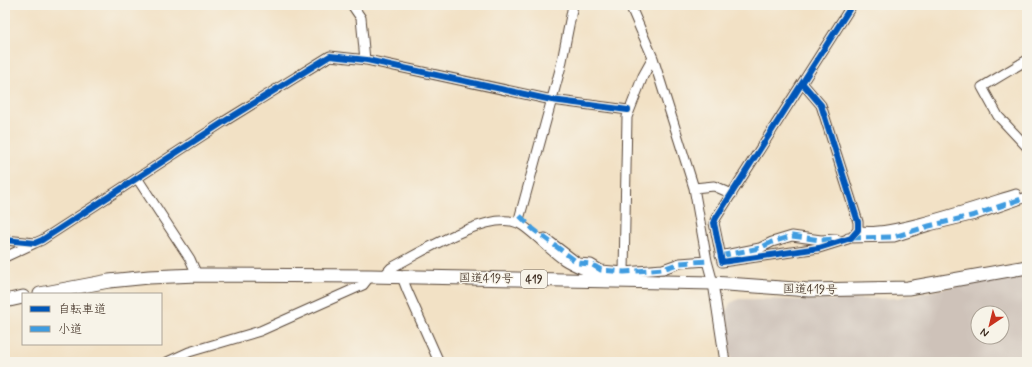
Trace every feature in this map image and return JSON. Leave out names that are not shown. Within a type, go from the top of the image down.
[{"type":"highway","name":"国道419号","points":[[45,293],[109,281],[198,275],[377,276],[608,281],[624,277],[809,290],[908,288],[1027,267]]},
{"type":"highway","points":[[5,300],[22,297]]},
{"type":"street","points":[[352,5],[361,18],[366,60]]},
{"type":"street","points":[[519,220],[561,66],[573,5]]},
{"type":"street","points":[[630,5],[653,58],[694,188],[707,261],[713,283],[724,362]]},
{"type":"street","points":[[803,84],[821,105],[858,222],[858,230],[851,238],[819,248],[722,262],[714,224],[852,5]]},
{"type":"street","points":[[5,257],[42,240],[330,56],[366,60],[552,100],[628,110]]},
{"type":"street","points":[[624,277],[628,110],[653,58]]},
{"type":"street","points":[[1027,60],[982,87],[998,116],[1027,147]]},
{"type":"street","points":[[137,178],[190,259],[198,275]]},
{"type":"street","points":[[694,188],[714,186],[732,194]]},
{"type":"street","points":[[858,230],[864,232],[893,229],[1027,191]]},
{"type":"street","points":[[720,256],[760,248],[772,242],[792,236],[821,240],[894,237],[929,226],[975,215],[1027,197]]},
{"type":"street","points":[[166,362],[189,352],[260,331],[363,286],[391,268],[475,225],[502,220],[519,220],[578,263],[591,264],[600,270],[624,277],[663,269],[680,263],[707,261]]},
{"type":"street","points":[[519,220],[574,266],[592,272],[608,281]]},
{"type":"street","points":[[5,240],[35,243]]},
{"type":"street","points":[[402,277],[439,362]]},
{"type":"shaded area","points":[[1027,272],[1027,362],[731,362],[725,315],[730,303],[739,299],[819,300],[897,298]]},
{"type":"marked path","points":[[851,238],[894,237],[929,226],[975,215],[1027,197]]},
{"type":"marked path","points":[[520,216],[533,229],[578,263],[591,264],[601,270],[624,272],[663,269],[680,263],[707,261]]},
{"type":"marked path","points":[[720,256],[760,248],[772,242],[792,236],[821,240],[835,239]]},
{"type":"cycle path","points":[[803,84],[821,105],[858,222],[858,230],[851,238],[819,248],[722,262],[714,223],[716,218],[852,5]]},
{"type":"cycle path","points":[[5,240],[35,243],[42,240],[225,121],[330,56],[367,60],[552,100],[628,110]]}]
